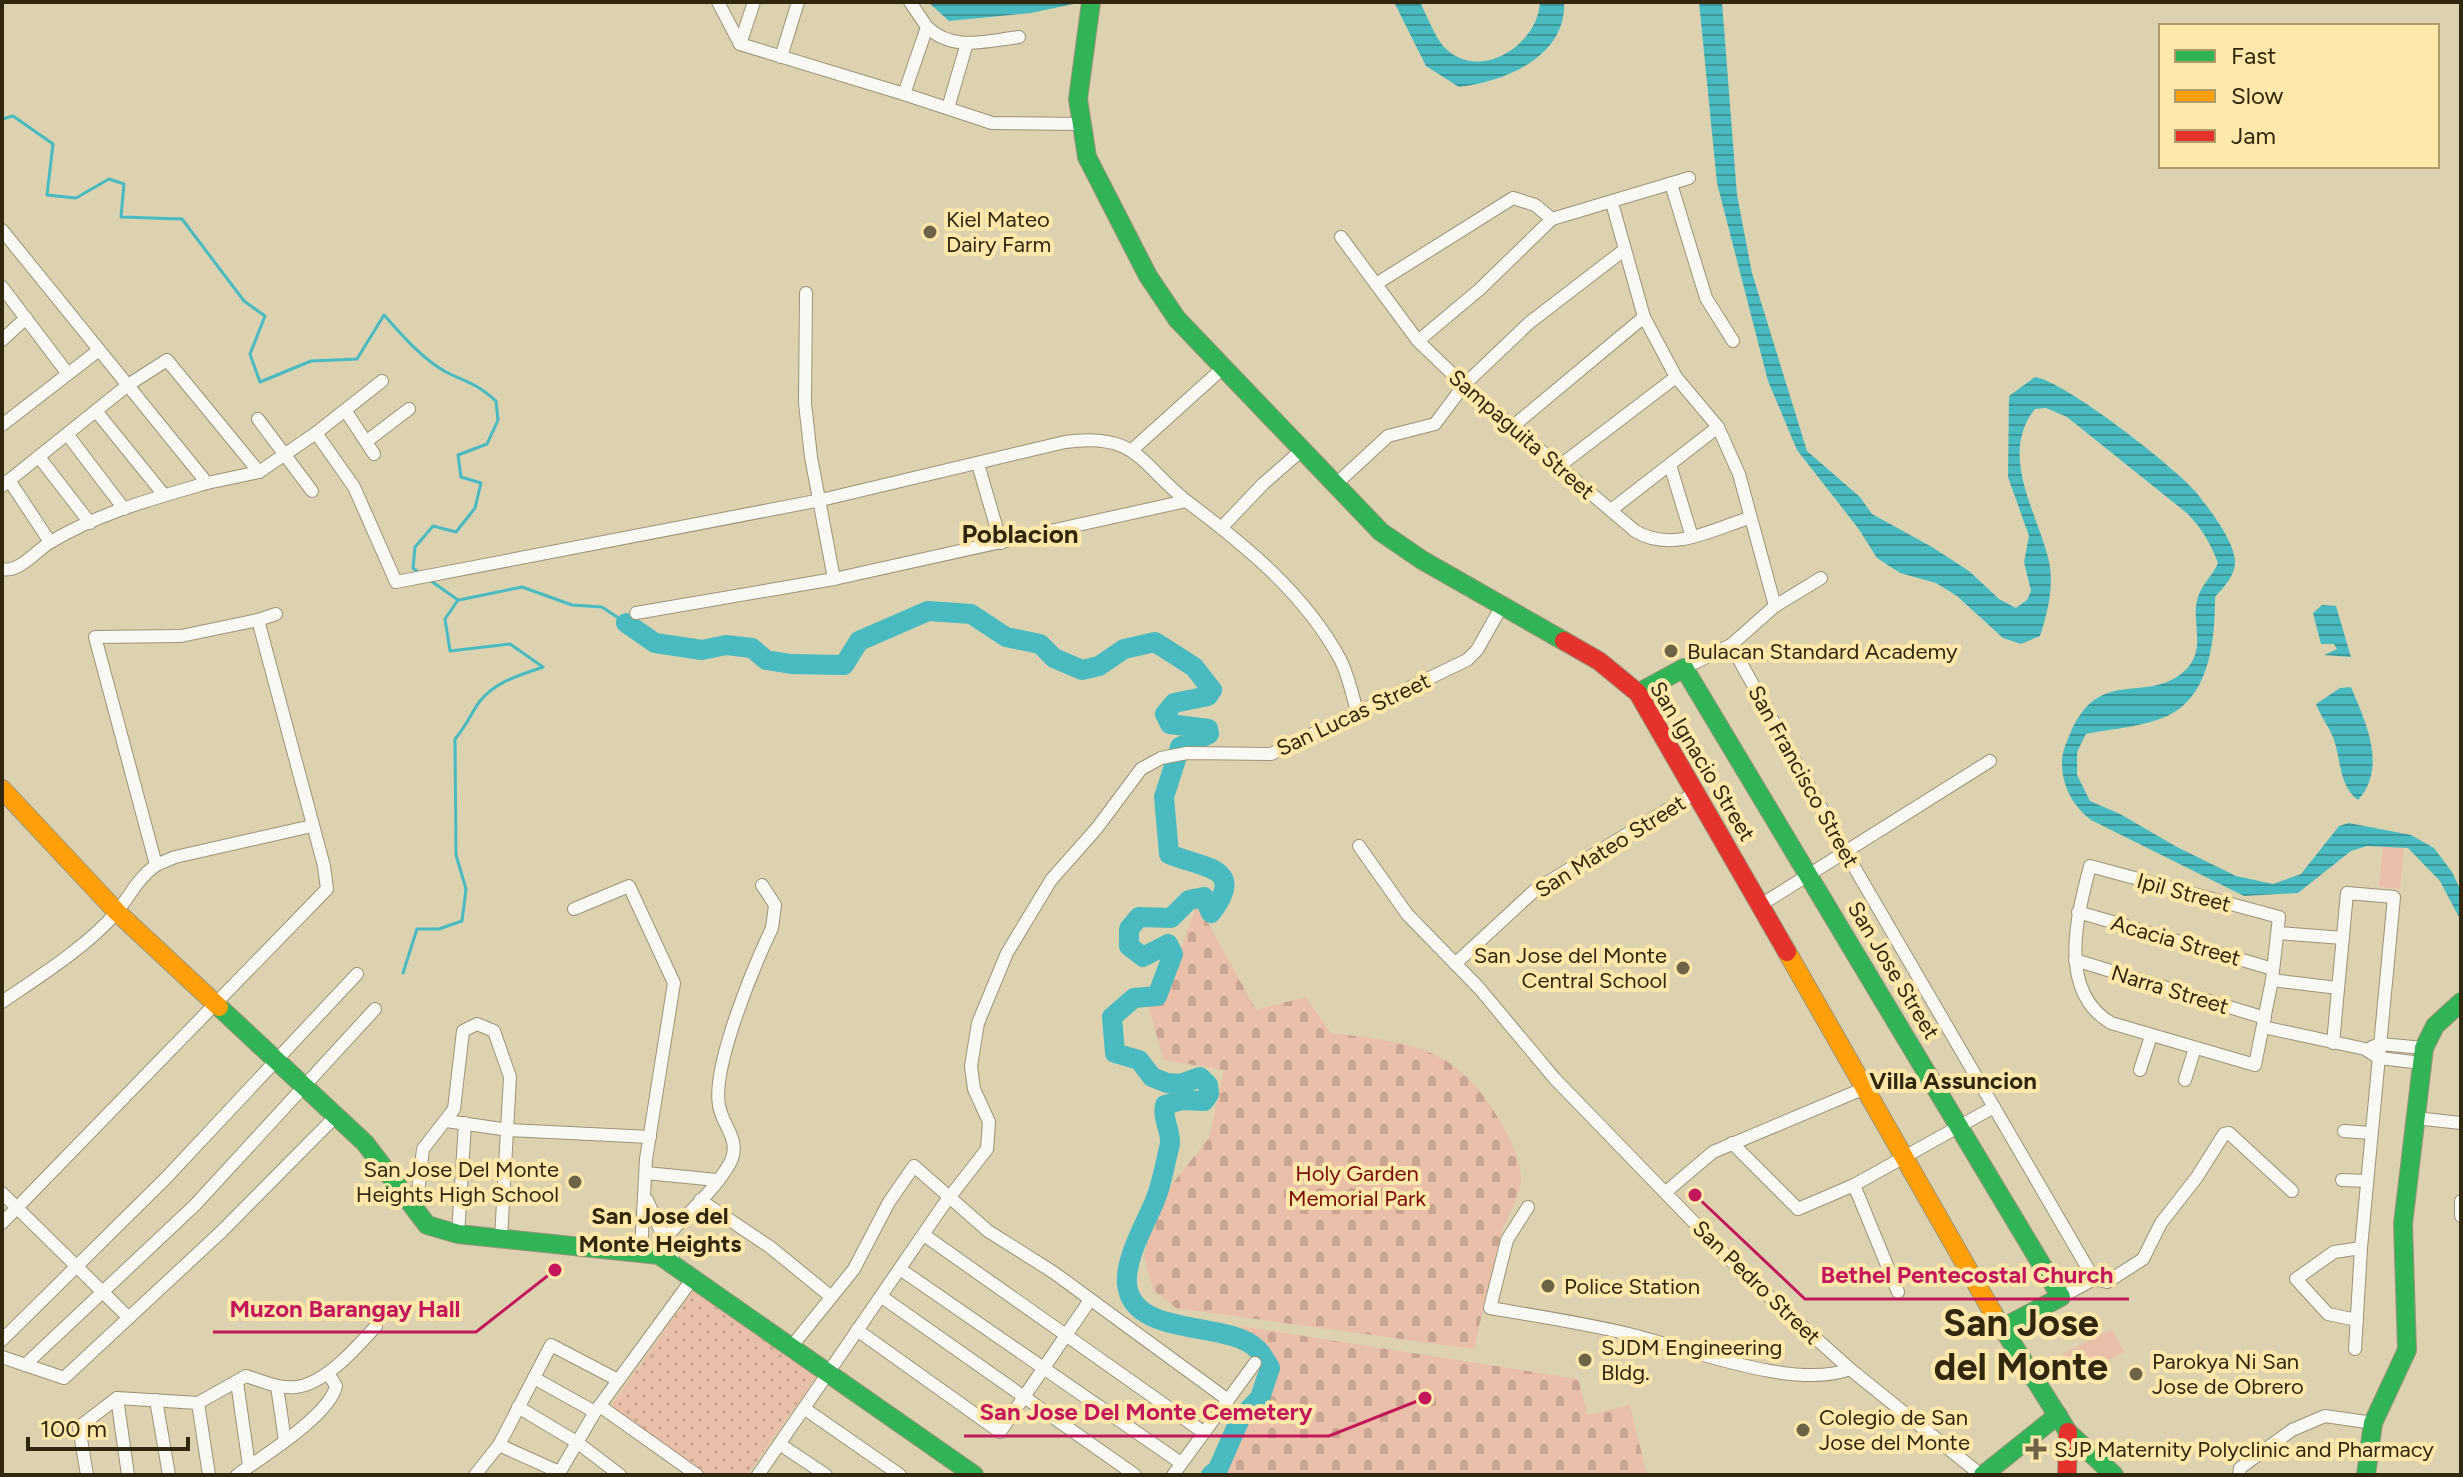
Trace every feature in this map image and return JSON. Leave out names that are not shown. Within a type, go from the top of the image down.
[{"type":"main road","name":"San Ignacio Street","points":[[1090,9],[1080,65],[1080,124],[1087,157],[1148,276],[1177,319],[1397,545],[1612,669],[1638,693],[2002,1328],[2068,1432],[2114,1475]]},
{"type":"main road","points":[[1638,693],[1684,668]]},
{"type":"main road","name":"San Jose Street","points":[[1684,668],[2061,1297]]},
{"type":"main road","points":[[2,789],[117,912],[305,1087],[334,1118],[365,1143],[427,1225],[458,1234],[659,1255],[831,1372],[974,1475]]},
{"type":"main road","points":[[2366,1475],[2373,1423],[2407,1350],[2401,1251],[2423,1056],[2435,1026],[2461,1002]]},
{"type":"main road","points":[[2002,1328],[2061,1297]]},
{"type":"main road","points":[[1982,1475],[2058,1415]]},
{"type":"main road","points":[[2067,1475],[2068,1432]]},
{"type":"street","points":[[718,2],[740,44],[992,123],[1080,124]]},
{"type":"street","points":[[740,44],[754,2]]},
{"type":"street","points":[[781,57],[798,2]]},
{"type":"street","points":[[910,2],[939,39],[967,43],[1019,37]]},
{"type":"street","points":[[904,94],[927,27]]},
{"type":"street","points":[[948,108],[967,43]]},
{"type":"street","points":[[1418,341],[1480,289],[1552,219],[1689,178]]},
{"type":"street","points":[[1671,184],[1706,298],[1733,341]]},
{"type":"street","points":[[1376,284],[1513,198],[1535,205],[1552,219]]},
{"type":"street","points":[[1612,203],[1644,317],[1676,377],[1718,427],[1739,474],[1775,606]]},
{"type":"street","points":[[2,230],[207,483]]},
{"type":"street","name":"Sampaguita Street","points":[[1341,237],[1418,341],[1558,467],[1648,538],[1666,542],[1692,537],[1749,518]]},
{"type":"street","points":[[1336,484],[1388,436],[1435,424],[1464,385],[1529,323],[1624,250]]},
{"type":"street","points":[[3,292],[68,374]]},
{"type":"street","points":[[806,293],[805,403],[811,457],[834,579]]},
{"type":"street","points":[[1512,427],[1644,317]]},
{"type":"street","points":[[2,340],[26,318]]},
{"type":"street","points":[[2,425],[99,350]]},
{"type":"street","points":[[50,542],[6,483],[128,385],[167,360],[259,472]]},
{"type":"street","points":[[1132,450],[1223,368]]},
{"type":"street","points":[[1558,467],[1676,377]]},
{"type":"street","points":[[2,569],[18,566],[50,542],[124,509],[207,483],[259,472],[316,433],[382,381]]},
{"type":"street","points":[[367,441],[409,409]]},
{"type":"street","points":[[345,410],[374,454]]},
{"type":"street","points":[[96,411],[164,495]]},
{"type":"street","points":[[258,419],[312,491]]},
{"type":"street","points":[[1611,510],[1718,427]]},
{"type":"street","points":[[316,433],[354,487],[396,582],[821,500],[1084,440],[1102,440],[1132,450],[1146,459],[1186,501],[1223,526],[1309,609],[1341,661],[1357,711]]},
{"type":"street","points":[[67,434],[124,509]]},
{"type":"street","points":[[1223,526],[1303,449]]},
{"type":"street","points":[[39,457],[90,523]]},
{"type":"street","points":[[978,464],[1001,543]]},
{"type":"street","points":[[1670,465],[1692,537]]},
{"type":"street","points":[[636,613],[834,579],[1186,501]]},
{"type":"street","points":[[1684,668],[1731,645],[1775,606],[1821,578]]},
{"type":"street","name":"San Lucas Street","points":[[758,1475],[987,1149],[989,1122],[974,1089],[972,1059],[978,1023],[1007,953],[1051,880],[1097,828],[1141,769],[1170,756],[1186,754],[1271,754],[1467,660],[1477,650],[1503,604]]},
{"type":"street","points":[[81,637],[181,636],[276,614]]},
{"type":"street","points":[[2,1223],[327,889],[324,866],[258,620]]},
{"type":"street","points":[[95,637],[156,865]]},
{"type":"street","name":"San Francisco Street","points":[[1731,645],[1846,853],[2094,1279]]},
{"type":"street","points":[[1759,906],[1810,877],[1990,761]]},
{"type":"street","name":"San Mateo Street","points":[[1455,964],[1535,890],[1695,793]]},
{"type":"street","points":[[2,1002],[88,940],[117,912],[139,878],[156,865],[175,857],[312,826]]},
{"type":"street","name":"San Pedro Street","points":[[1359,846],[1385,887],[1479,988],[1555,1079],[1667,1191],[1744,1274],[1850,1369],[1982,1475]]},
{"type":"street","name":"Ipil Street","points":[[2078,912],[2090,866],[2279,917],[2278,933]]},
{"type":"street","points":[[665,1238],[717,1180],[730,1162],[735,1144],[719,1105],[719,1068],[772,928],[775,905],[762,885]]},
{"type":"street","points":[[574,909],[629,886],[674,983],[650,1137],[641,1251]]},
{"type":"street","points":[[2333,1043],[2347,893],[2394,897],[2387,1045],[2371,1133],[2355,1349]]},
{"type":"street","points":[[2078,912],[2075,960],[2093,1011],[2111,1023],[2255,1065],[2278,933],[2343,938]]},
{"type":"street","name":"Acacia Street","points":[[2078,912],[2273,975],[2338,988]]},
{"type":"street","name":"Narra Street","points":[[2075,960],[2264,1023],[2365,1049],[2385,1059],[2423,1056]]},
{"type":"street","points":[[2,1340],[78,1267],[357,974]]},
{"type":"street","points":[[25,1365],[104,1294],[195,1205],[375,1009]]},
{"type":"street","points":[[416,1210],[423,1149],[454,1109],[463,1031],[477,1024],[494,1031],[510,1077],[501,1238]]},
{"type":"street","points":[[2140,1070],[2151,1036]]},
{"type":"street","name":"Narra Street","points":[[2365,1049],[2387,1045],[2423,1056]]},
{"type":"street","points":[[2185,1080],[2195,1048]]},
{"type":"street","points":[[1667,1191],[1713,1152],[1865,1088]]},
{"type":"street","points":[[1732,1143],[1798,1209],[1854,1185],[1994,1107]]},
{"type":"street","points":[[2,1357],[64,1378],[221,1232],[334,1118]]},
{"type":"street","points":[[2415,1118],[2461,1123]]},
{"type":"street","points":[[446,1121],[509,1130],[650,1137]]},
{"type":"street","points":[[458,1234],[465,1123]]},
{"type":"street","points":[[2344,1131],[2371,1133]]},
{"type":"street","points":[[2061,1297],[2094,1279],[2107,1282],[2143,1259],[2161,1223],[2197,1177],[2224,1134],[2229,1133],[2276,1172],[2292,1191]]},
{"type":"street","points":[[792,1346],[829,1295],[854,1269],[889,1202],[914,1166],[951,1200],[1228,1400]]},
{"type":"street","points":[[646,1173],[717,1180]]},
{"type":"street","points":[[2342,1180],[2367,1181]]},
{"type":"street","points":[[1854,1185],[1898,1292]]},
{"type":"street","points":[[2,1193],[129,1318]]},
{"type":"street","points":[[499,1445],[558,1473],[685,1273],[646,1198]]},
{"type":"street","points":[[700,1200],[770,1247],[829,1295]]},
{"type":"street","points":[[2461,1201],[2461,1216]]},
{"type":"street","points":[[1528,1207],[1507,1240],[1490,1308],[1624,1333],[1796,1376],[1834,1375],[1850,1369]]},
{"type":"street","points":[[924,1235],[1203,1432]]},
{"type":"street","points":[[2357,1320],[2328,1314],[2296,1279],[2334,1252],[2361,1248]]},
{"type":"street","points":[[900,1269],[1045,1366],[1181,1463]]},
{"type":"street","points":[[882,1297],[1135,1475]]},
{"type":"street","points":[[857,1330],[1000,1432],[1090,1300]]},
{"type":"street","points":[[87,1475],[79,1427],[117,1398],[198,1403],[246,1376],[277,1386],[299,1388],[328,1373],[376,1326]]},
{"type":"street","points":[[475,1475],[499,1445],[551,1345],[618,1380]]},
{"type":"street","points":[[1173,1475],[1255,1363]]},
{"type":"street","points":[[237,1475],[285,1441],[333,1397],[336,1386],[328,1373]]},
{"type":"street","points":[[534,1378],[598,1409],[697,1475]]},
{"type":"street","points":[[237,1382],[249,1466]]},
{"type":"street","points":[[277,1386],[285,1441]]},
{"type":"street","points":[[117,1398],[128,1475]]},
{"type":"street","points":[[156,1400],[169,1475]]},
{"type":"street","points":[[198,1403],[209,1475]]},
{"type":"street","points":[[518,1407],[578,1443],[620,1475]]},
{"type":"street","points":[[805,1409],[900,1475]]},
{"type":"street","points":[[2239,1475],[2240,1468],[2292,1430],[2325,1416],[2373,1423]]},
{"type":"street","points":[[781,1445],[826,1475]]},
{"type":"green space","points":[[2383,846],[2404,848],[2400,889],[2379,887]]},
{"type":"green space","name":"Holy Garden Memorial Park","points":[[1197,903],[1256,1010],[1306,997],[1331,1033],[1385,1040],[1429,1052],[1466,1076],[1500,1121],[1517,1156],[1521,1171],[1520,1185],[1501,1235],[1474,1349],[1176,1308],[1153,1290],[1144,1255],[1161,1198],[1209,1138],[1224,1070],[1164,1060],[1148,1006],[1165,996]]},
{"type":"green space","points":[[693,1291],[816,1377],[747,1475],[703,1475],[609,1409]]},
{"type":"green space","points":[[1240,1326],[1578,1379],[1588,1415],[1630,1405],[1647,1475],[1221,1475],[1235,1453],[1238,1428],[1266,1407],[1277,1367]]},
{"type":"green space","points":[[2112,1329],[2124,1352],[2074,1377],[2062,1354]]},
{"type":"water","points":[[928,2],[1083,2],[1031,13],[949,21]]},
{"type":"water","points":[[1394,2],[1420,2],[1444,47],[1458,57],[1473,61],[1489,60],[1518,45],[1537,18],[1540,2],[1564,2],[1562,21],[1555,37],[1530,63],[1495,79],[1459,87],[1426,66]]},
{"type":"water","points":[[1699,2],[1722,2],[1737,195],[1752,273],[1807,451],[1860,497],[1872,514],[1969,571],[1999,599],[2016,608],[2027,600],[2031,591],[2024,562],[2029,536],[2008,477],[2009,396],[2035,377],[2050,382],[2093,408],[2165,463],[2195,491],[2230,543],[2235,560],[2234,571],[2215,597],[2212,646],[2195,692],[2184,705],[2162,718],[2086,734],[2077,752],[2077,775],[2090,801],[2236,876],[2273,884],[2301,874],[2339,826],[2349,823],[2411,835],[2434,848],[2452,872],[2461,891],[2461,921],[2440,881],[2408,848],[2367,846],[2351,851],[2298,893],[2244,896],[2091,820],[2079,808],[2066,787],[2063,771],[2064,748],[2070,734],[2081,713],[2094,700],[2107,693],[2166,682],[2190,665],[2197,646],[2196,604],[2218,563],[2212,549],[2188,514],[2067,417],[2046,408],[2035,409],[2025,426],[2020,444],[2024,482],[2050,567],[2050,597],[2040,636],[2021,644],[2003,638],[1957,596],[1936,583],[1900,573],[1877,558],[1858,528],[1797,450],[1768,381],[1717,183]]},
{"type":"water","points":[[2322,605],[2336,606],[2351,657],[2324,655],[2337,649],[2334,644],[2321,644],[2313,613]]},
{"type":"water","points":[[2351,687],[2367,729],[2373,759],[2367,787],[2358,800],[2347,788],[2334,740],[2316,704],[2340,688]]},
{"type":"waterway","points":[[2,119],[13,116],[53,144],[47,195],[76,198],[109,179],[124,184],[121,217],[182,219],[244,301],[265,316],[250,354],[260,382],[311,361],[357,359],[384,315],[429,360],[496,401],[498,420],[487,444],[458,455],[461,477],[481,483],[475,508],[456,532],[433,526],[415,547],[413,568],[418,572]]},
{"type":"waterway","points":[[403,973],[417,929],[439,929],[462,921],[466,889],[456,855],[455,739],[486,694],[509,680],[543,667],[510,644],[450,651],[445,619],[458,600],[431,581]]},
{"type":"waterway","points":[[459,600],[522,587],[572,605],[602,607],[626,623]]},
{"type":"waterway","points":[[626,623],[655,643],[702,650],[726,645],[752,648],[766,660],[844,665],[859,641],[928,611],[971,614],[1006,637],[1040,644],[1054,658],[1082,670],[1099,666],[1124,649],[1155,642],[1194,667],[1212,690],[1208,696],[1174,703],[1165,714],[1170,724],[1208,729],[1209,734],[1180,747],[1164,797],[1169,854],[1216,871],[1225,886],[1211,913],[1204,897],[1189,900],[1171,918],[1139,917],[1129,929],[1129,946],[1143,957],[1168,944],[1173,954],[1157,996],[1134,998],[1112,1017],[1115,1053],[1139,1060],[1152,1077],[1167,1083],[1181,1084],[1200,1077],[1208,1085],[1209,1094],[1204,1101],[1182,1100],[1165,1105],[1170,1144],[1157,1196],[1129,1264],[1127,1284],[1133,1301],[1145,1313],[1162,1321],[1242,1339],[1258,1350],[1270,1368],[1260,1398],[1240,1419],[1218,1469],[1211,1475]]},
{"type":"traffic: fast","points":[[1091,2],[1078,99],[1087,157],[1148,276],[1177,319],[1381,532],[1422,560],[1564,641]]},
{"type":"traffic: fast","points":[[1638,693],[1684,668],[2061,1297],[2002,1328]]},
{"type":"traffic: fast","points":[[2366,1475],[2373,1423],[2407,1350],[2403,1224],[2424,1048],[2435,1026],[2461,1002]]},
{"type":"traffic: fast","points":[[219,1007],[365,1143],[427,1225],[458,1234],[659,1255],[974,1475]]},
{"type":"traffic: fast","points":[[1993,1313],[2068,1432],[2114,1475]]},
{"type":"traffic: fast","points":[[1983,1475],[2058,1415]]},
{"type":"traffic: slow","points":[[2,789],[117,912],[219,1007]]},
{"type":"traffic: slow","points":[[1787,952],[1993,1313]]},
{"type":"traffic: jam","points":[[1564,641],[1599,661],[1638,693],[1787,952]]},
{"type":"traffic: jam","points":[[2067,1475],[2068,1432]]},
{"type":"place","name":"Kiel Mateo Dairy Farm","points":[[930,232]]},
{"type":"place","name":"Bulacan Standard Academy","points":[[1671,651]]},
{"type":"place","name":"San Jose del Monte Central School","points":[[1683,968]]},
{"type":"place","name":"San Jose Del Monte Heights High School","points":[[575,1182]]},
{"type":"place","name":"Bethel Pentecostal Church","points":[[1695,1195]]},
{"type":"place","name":"Muzon Barangay Hall","points":[[555,1270]]},
{"type":"place","name":"Police Station","points":[[1548,1286]]},
{"type":"place","name":"SJDM Engineering Bldg.","points":[[1585,1360]]},
{"type":"place","name":"Parokya Ni San Jose de Obrero","points":[[2136,1374]]},
{"type":"place","name":"San Jose Del Monte Cemetery","points":[[1425,1398]]},
{"type":"place","name":"Colegio de San Jose del Monte","points":[[1803,1430]]},
{"type":"place","name":"SJP Maternity Polyclinic and Pharmacy","points":[[2036,1449]]},
{"type":"district","name":"Poblacion","points":[[1020,534]]},
{"type":"district","name":"Villa Assuncion","points":[[1953,1081]]},
{"type":"district","name":"San Jose del Monte Heights","points":[[660,1230]]},
{"type":"district","name":"San Jose del Monte","points":[[2021,1345]]}]
